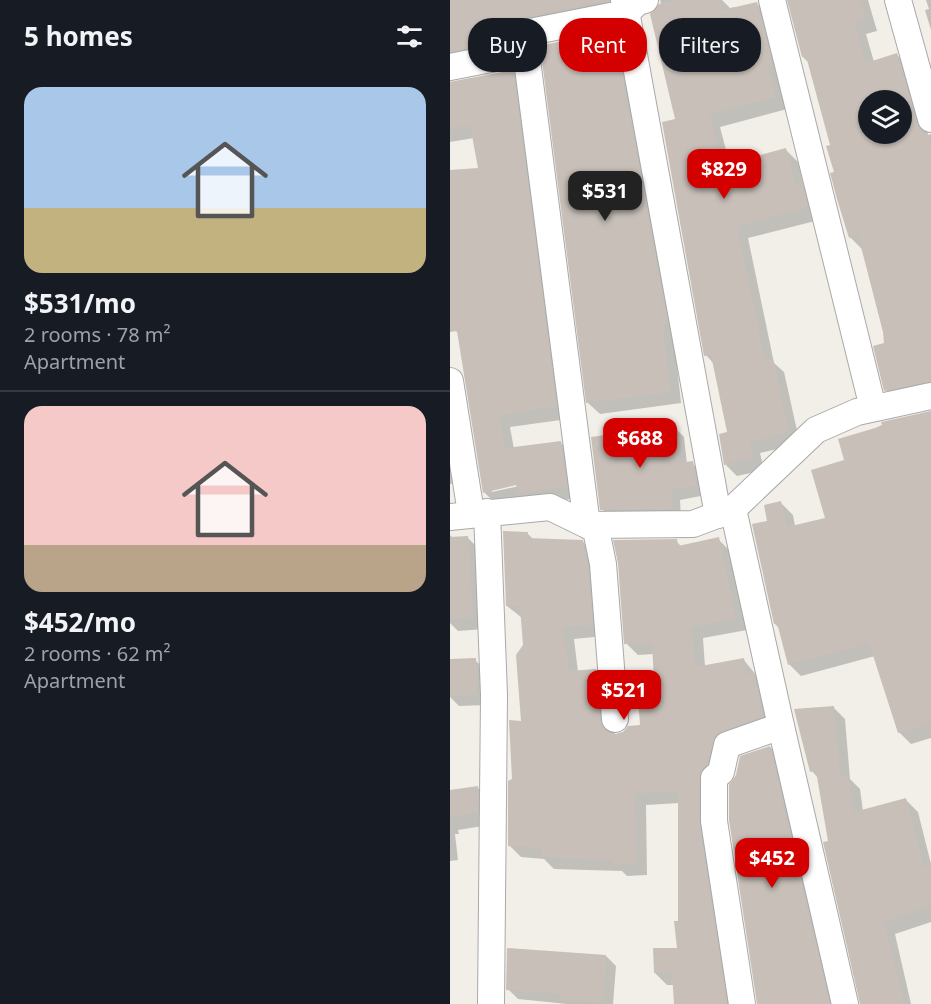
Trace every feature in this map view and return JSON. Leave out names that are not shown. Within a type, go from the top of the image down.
[{"type":"street","points":[[772,0],[873,408]]},
{"type":"street","points":[[898,0],[926,79],[931,119]]},
{"type":"street","points":[[547,27],[632,4],[725,512],[781,726],[845,1004]]},
{"type":"street","points":[[450,67],[468,63]]},
{"type":"street","points":[[529,72],[587,525]]},
{"type":"street","points":[[450,381],[494,695],[491,1004]]},
{"type":"street","points":[[587,525],[693,524],[725,512],[816,430],[857,411],[931,396]]},
{"type":"street","points":[[470,514],[550,507],[596,530],[603,564],[615,719]]},
{"type":"street","points":[[742,1004],[714,821],[714,778],[721,772],[728,745],[781,726]]},
{"type":"building","points":[[450,0],[609,0],[525,18],[468,18],[468,48],[450,52]]},
{"type":"building","points":[[678,0],[720,0],[723,10],[757,2],[773,65],[768,66],[776,97],[709,115],[723,165],[786,148],[795,184],[802,182],[808,208],[737,226],[765,360],[773,359],[789,432],[749,441],[753,458],[724,465],[719,434],[727,432],[711,355],[704,356],[662,122],[675,119],[664,72],[761,72],[761,18],[659,18],[659,52],[650,14],[659,4]]},
{"type":"building","points":[[787,0],[860,0],[866,19],[855,22],[866,63],[897,53],[908,90],[858,90],[858,144],[912,144],[912,106],[917,123],[928,134],[931,145],[931,381],[884,391],[873,346],[884,343],[883,332],[858,235],[849,238],[837,199],[830,173],[834,172],[826,146],[830,145],[806,56],[802,57]]},
{"type":"building","points":[[559,42],[559,72],[622,72],[668,324],[663,325],[670,392],[586,403],[543,72],[547,72],[547,44]]},
{"type":"building","points":[[513,72],[557,407],[499,415],[505,448],[561,441],[567,487],[518,493],[516,485],[483,493],[457,331],[450,332],[450,170],[478,168],[470,125],[450,129],[450,82]]},
{"type":"building","points":[[931,411],[931,723],[898,733],[869,643],[788,665],[777,623],[774,624],[752,524],[767,521],[764,505],[781,501],[787,527],[825,518],[811,470],[844,460],[838,439],[875,428],[882,425],[881,422]]},
{"type":"building","points":[[674,425],[679,463],[693,461],[697,486],[671,490],[672,509],[600,510],[591,437]]},
{"type":"building","points":[[503,531],[528,532],[527,538],[583,540],[588,566],[593,625],[563,627],[569,671],[596,669],[600,721],[603,728],[616,734],[623,732],[628,726],[640,725],[637,682],[654,681],[652,643],[624,644],[618,563],[613,540],[677,539],[678,546],[719,537],[736,619],[692,627],[695,667],[744,658],[747,674],[754,673],[763,716],[716,735],[707,764],[699,778],[699,823],[727,1004],[674,1004],[672,973],[654,973],[653,948],[677,948],[674,921],[678,921],[678,791],[635,794],[636,864],[613,864],[613,860],[541,857],[541,848],[508,846],[508,781],[512,779],[509,720],[521,721],[516,655],[523,645],[520,606],[506,606]]},
{"type":"building","points":[[468,536],[473,617],[450,619],[450,537]]},
{"type":"building","points":[[476,658],[477,695],[450,696],[450,659]]},
{"type":"building","points":[[834,706],[840,777],[848,775],[854,812],[906,798],[924,867],[931,865],[931,906],[884,922],[904,1004],[860,1004],[823,842],[828,841],[816,771],[810,772],[794,709]]},
{"type":"building","points":[[770,746],[830,1004],[757,1004],[729,820],[729,785],[736,775],[740,756]]},
{"type":"building","points":[[478,786],[478,813],[450,817],[450,790]]},
{"type":"building","points":[[507,948],[606,955],[604,1003],[561,1000],[561,994],[506,990]]}]
